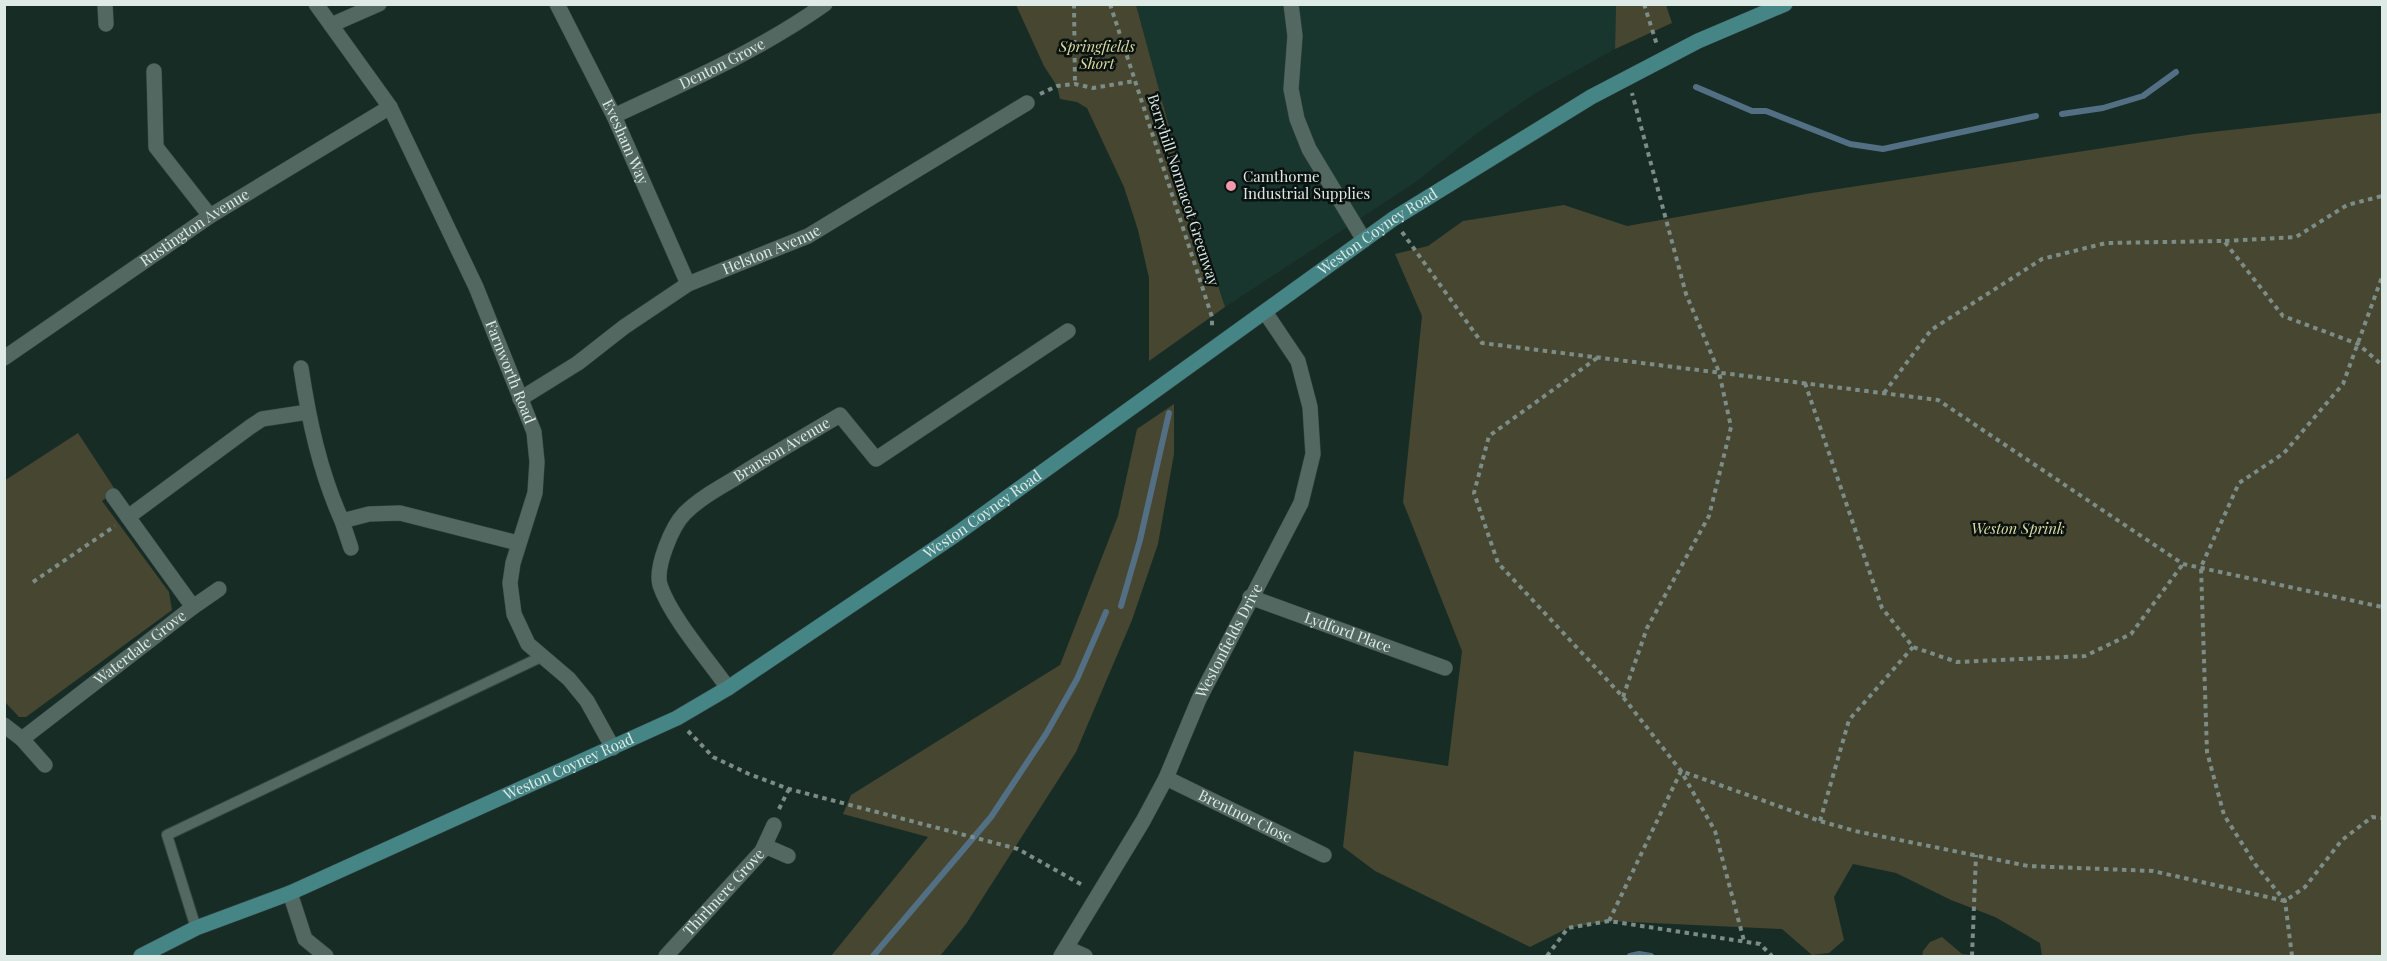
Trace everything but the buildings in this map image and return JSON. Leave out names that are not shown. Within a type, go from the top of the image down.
[{"type":"street","points":[[105,4],[106,24]]},
{"type":"street","name":"Farnworth Road","points":[[316,4],[390,107],[476,287],[534,432],[537,462],[535,493],[518,543],[510,583],[514,614],[528,644],[587,701],[613,748]]},
{"type":"street","points":[[331,25],[379,4]]},
{"type":"street","name":"Evesham Way","points":[[557,4],[614,116],[688,284]]},
{"type":"street","name":"Denton Grove","points":[[614,116],[737,58],[789,30],[825,4]]},
{"type":"street","points":[[1291,4],[1295,36],[1292,89],[1297,119],[1309,149],[1364,240]]},
{"type":"street","name":"Weston Coyney Road","points":[[141,957],[196,928],[290,893],[677,718],[728,688],[956,535],[1393,219],[1591,97],[1698,41],[1767,8],[1785,4]]},
{"type":"street","points":[[154,71],[156,147],[210,216]]},
{"type":"street","name":"Helston Avenue","points":[[520,399],[578,363],[624,327],[688,284],[808,237],[1027,103]]},
{"type":"street","name":"Rustington Avenue","points":[[4,358],[210,216],[390,107]]},
{"type":"street","name":"Westonfields Drive","points":[[1064,952],[1143,821],[1166,778],[1199,699],[1250,597],[1301,503],[1313,454],[1310,407],[1298,361],[1265,312]]},
{"type":"street","name":"Branson Avenue","points":[[728,688],[679,619],[660,584],[662,561],[673,530],[683,515],[698,501],[840,415],[876,459],[1068,331]]},
{"type":"street","points":[[301,368],[308,412],[324,478],[351,548]]},
{"type":"street","points":[[128,517],[262,419],[308,412]]},
{"type":"street","name":"Waterdale Grove","points":[[22,739],[193,607],[113,496]]},
{"type":"street","points":[[342,521],[369,514],[400,513],[518,543]]},
{"type":"street","points":[[193,607],[219,589]]},
{"type":"street","name":"Lydford Place","points":[[1250,597],[1445,668]]},
{"type":"street","points":[[4,725],[22,739],[45,765]]},
{"type":"street","name":"Brentnor Close","points":[[1166,778],[1324,855]]},
{"type":"street","name":"Thirlmere Grove","points":[[666,957],[765,846],[774,825]]},
{"type":"street","points":[[765,846],[788,856]]},
{"type":"street","points":[[290,893],[304,939],[326,957]]},
{"type":"street","points":[[1064,952],[1085,957]]},
{"type":"lane","points":[[196,928],[167,836],[541,657]]},
{"type":"path","points":[[1074,4],[1075,84]]},
{"type":"path","name":"Berryhill Normacot Greenway","points":[[1110,4],[1212,317],[1211,350]]},
{"type":"path","points":[[1644,4],[1662,60]]},
{"type":"path","points":[[1623,697],[1647,628],[1709,516],[1731,427],[1719,372],[1686,294],[1628,78]]},
{"type":"path","points":[[1027,103],[1057,86],[1075,84],[1093,88],[1134,81]]},
{"type":"path","points":[[1884,393],[1931,330],[2042,259],[2106,243],[2296,237],[2348,205],[2382,196]]},
{"type":"path","points":[[1393,219],[1482,343],[1938,400],[2183,564],[2382,607]]},
{"type":"path","points":[[2224,241],[2283,316],[2358,344],[2382,365]]},
{"type":"path","points":[[2292,957],[2285,901],[2255,864],[2224,815],[2207,752],[2201,567],[2239,483],[2284,453],[2343,384],[2382,277]]},
{"type":"path","points":[[1598,357],[1489,436],[1474,493],[1498,563],[1623,697],[1681,771],[1715,831],[1744,941]]},
{"type":"path","points":[[1805,383],[1882,608],[1913,647],[1957,662],[2085,656],[2131,634],[2183,564]]},
{"type":"path","points":[[33,582],[128,517]]},
{"type":"path","points":[[1820,821],[1849,720],[1913,647]]},
{"type":"path","points":[[677,718],[714,757],[789,789],[1018,849],[1097,894]]},
{"type":"path","points":[[1681,771],[1820,821],[1976,855],[2028,866],[2153,871],[2285,901],[2305,887],[2342,840],[2372,817],[2382,818]]},
{"type":"path","points":[[1609,921],[1681,771]]},
{"type":"path","points":[[774,825],[789,789]]},
{"type":"path","points":[[1972,957],[1976,855]]},
{"type":"path","points":[[1547,957],[1568,928],[1609,921],[1760,944],[1772,957]]},
{"type":"shaded area","points":[[1136,5],[1616,5],[1615,49],[1534,94],[1480,131],[1417,181],[1225,307],[1182,174]]},
{"type":"green space","name":"Springfields Short","points":[[1016,5],[1136,5],[1182,174],[1225,307],[1149,361],[1149,278],[1138,230],[1124,187],[1087,108],[1077,102],[1060,99],[1057,86],[1044,66]]},
{"type":"green space","points":[[1616,5],[1666,5],[1672,23],[1615,49]]},
{"type":"green space","name":"Weston Sprink","points":[[2382,103],[2382,956],[2042,956],[2040,943],[1995,917],[1951,900],[1896,873],[1853,864],[1834,897],[1844,940],[1829,953],[1812,955],[1782,929],[1609,921],[1568,928],[1530,947],[1375,871],[1343,847],[1354,751],[1448,766],[1462,651],[1403,502],[1422,316],[1395,254],[1428,246],[1463,221],[1564,205],[1627,226],[1812,193],[2194,134],[2381,113]]},
{"type":"green space","points":[[1174,404],[1174,454],[1158,544],[1132,620],[1076,752],[966,924],[940,956],[831,956],[928,837],[843,814],[851,795],[1060,665],[1118,516],[1137,429]]},
{"type":"green space","points":[[78,433],[116,491],[102,501],[169,592],[172,610],[26,717],[19,717],[5,702],[4,481]]},
{"type":"green space","points":[[1942,937],[1962,954],[1984,956],[1922,956],[1930,942]]},
{"type":"waterway","points":[[2062,114],[2103,108],[2143,96],[2176,72]]},
{"type":"waterway","points":[[1696,87],[1752,111],[1766,111],[1850,144],[1883,149],[2036,116]]},
{"type":"waterway","points":[[1121,606],[1140,540],[1169,413]]},
{"type":"waterway","points":[[873,956],[991,817],[1046,734],[1077,679],[1106,612]]},
{"type":"waterway","points":[[1630,956],[1639,954],[1651,956]]},
{"type":"place","name":"Camthorne Industrial Supplies","points":[[1231,186]]}]
